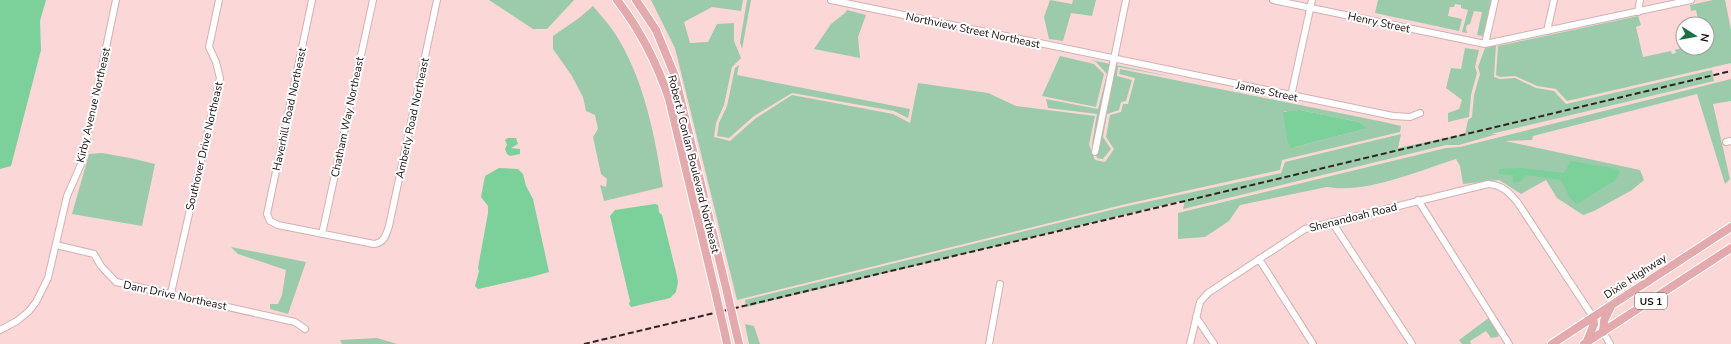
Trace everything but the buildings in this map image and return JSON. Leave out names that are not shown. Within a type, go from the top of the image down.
[{"type":"main road","name":"Robert J Conlan Boulevard Northeast","points":[[617,0],[642,36],[655,62],[667,93],[727,344]]},
{"type":"main road","name":"Robert J Conlan Boulevard Northeast","points":[[636,0],[656,30],[674,76],[739,344]]},
{"type":"main road","name":"Dixie Highway","points":[[1552,344],[1731,227]]},
{"type":"main road","name":"US 1","points":[[1586,343],[1731,248]]},
{"type":"main road","points":[[1603,332],[1604,321],[1612,305]]},
{"type":"main road","points":[[1586,343],[1594,324],[1593,318]]},
{"type":"street","name":"Kirby Avenue Northeast","points":[[0,330],[17,321],[36,302],[48,278],[67,196],[82,162],[116,0]]},
{"type":"street","name":"Southover Drive Northeast","points":[[171,293],[220,78],[216,62],[209,47],[219,0]]},
{"type":"street","name":"Haverhill Road Northeast","points":[[312,0],[267,210],[268,218],[273,223],[322,234]]},
{"type":"street","name":"Chatham Way Northeast","points":[[322,234],[373,0]]},
{"type":"street","name":"Amberly Road Northeast","points":[[322,234],[374,244],[380,243],[386,235],[437,0]]},
{"type":"street","name":"Northview Street Northeast","points":[[831,0],[1114,60]]},
{"type":"street","points":[[1095,152],[1126,0]]},
{"type":"street","name":"Henry Street","points":[[1273,0],[1486,44]]},
{"type":"street","points":[[1291,96],[1312,0]]},
{"type":"street","points":[[1495,0],[1486,44],[1688,0]]},
{"type":"street","points":[[1547,31],[1554,0]]},
{"type":"street","points":[[1638,12],[1640,0]]},
{"type":"street","name":"James Street","points":[[1114,60],[1393,116],[1410,117],[1420,113]]},
{"type":"street","name":"Shenandoah Road","points":[[1190,344],[1200,302],[1208,293],[1305,229],[1488,184],[1498,185],[1509,193],[1518,203],[1593,318]]},
{"type":"street","points":[[1418,200],[1509,344]]},
{"type":"street","points":[[1332,222],[1412,344]]},
{"type":"street","name":"Danr Drive Northeast","points":[[56,245],[94,254],[101,266],[116,282],[171,293],[295,322],[305,329]]},
{"type":"street","points":[[1259,259],[1313,344]]},
{"type":"street","points":[[989,344],[1000,284]]},
{"type":"street","points":[[1196,317],[1214,344]]},
{"type":"street","points":[[1603,332],[1610,344]]},
{"type":"shaded area","points":[[0,0],[46,0],[40,21],[41,50],[11,166],[0,169]]},
{"type":"shaded area","points":[[489,0],[574,0],[547,29],[533,29]]},
{"type":"shaded area","points":[[651,0],[743,0],[741,11],[712,7],[684,22],[690,43],[708,42],[717,24],[734,23],[734,41],[741,58],[732,67],[724,105],[716,123],[714,137],[730,141],[756,118],[792,95],[893,114],[910,123],[918,83],[988,93],[1016,106],[1095,116],[1089,144],[1095,160],[1105,162],[1114,149],[1106,137],[1110,115],[1121,112],[1123,104],[1128,104],[1135,78],[1119,74],[1120,69],[1401,126],[1400,132],[1282,160],[1280,170],[1122,205],[737,300],[675,48]],"holes":[[[1300,110],[1359,122],[1365,126],[1365,129],[1295,147],[1284,111],[1289,112]]]},
{"type":"shaded area","points":[[747,0],[751,0],[742,49],[740,42]]},
{"type":"shaded area","points":[[1050,0],[1072,4],[1073,0],[1096,0],[1092,16],[1071,13],[1063,41],[1049,39],[1044,17]]},
{"type":"shaded area","points":[[1378,0],[1492,0],[1483,36],[1477,35],[1482,12],[1474,11],[1470,24],[1467,25],[1466,28],[1467,33],[1462,32],[1468,10],[1461,8],[1461,5],[1455,4],[1454,7],[1450,7],[1448,16],[1462,19],[1459,31],[1375,13]]},
{"type":"shaded area","points":[[1713,0],[1725,0],[1731,30],[1731,63],[1567,101],[1556,89],[1537,86],[1515,76],[1500,77],[1496,75],[1498,46],[1638,16],[1641,25],[1636,27],[1643,57],[1671,51],[1672,54],[1675,53],[1675,56],[1715,56],[1715,16],[1697,16],[1696,10],[1691,11],[1690,5]]},
{"type":"shaded area","points":[[593,6],[616,35],[636,74],[648,111],[663,187],[604,201],[600,185],[606,187],[607,179],[601,174],[593,137],[598,129],[595,115],[586,111],[583,97],[572,76],[553,49],[553,36]]},
{"type":"shaded area","points":[[847,10],[866,15],[858,37],[860,58],[814,49],[831,24]]},
{"type":"shaded area","points":[[1496,45],[1494,77],[1500,79],[1515,78],[1536,88],[1554,91],[1566,104],[1712,70],[1714,81],[1491,134],[1497,134],[1459,145],[1446,145],[1183,209],[1185,200],[746,307],[745,300],[1123,207],[1281,173],[1285,162],[1401,134],[1398,148],[1465,134],[1468,120],[1472,117],[1474,95],[1480,74],[1478,67],[1485,48]]},
{"type":"shaded area","points":[[1465,48],[1479,50],[1475,67],[1477,73],[1471,95],[1469,117],[1448,122],[1448,113],[1459,109],[1462,100],[1446,88],[1451,68],[1461,69]]},
{"type":"shaded area","points":[[1060,56],[1094,64],[1104,74],[1096,107],[1042,96]]},
{"type":"shaded area","points":[[1091,60],[1174,77],[1118,67],[1117,76],[1132,80],[1126,101],[1121,102],[1119,110],[1107,114],[1103,137],[1111,149],[1103,159],[1097,158],[1092,144],[1097,114],[1048,108],[1046,99],[1098,109],[1107,74],[1096,62]]},
{"type":"shaded area","points":[[739,65],[737,75],[910,109],[908,118],[894,111],[792,93],[754,116],[729,138],[717,136],[719,123],[727,106],[735,68]]},
{"type":"shaded area","points":[[1731,79],[1731,101],[1713,104],[1730,179],[1725,184],[1697,94],[1533,136],[1532,140],[1505,141],[1640,170],[1644,180],[1632,190],[1594,211],[1583,215],[1557,198],[1546,180],[1521,194],[1499,180],[1463,184],[1460,166],[1456,159],[1409,175],[1375,184],[1342,188],[1327,187],[1240,205],[1229,221],[1205,237],[1178,239],[1178,213],[1446,148],[1460,147]]},
{"type":"shaded area","points":[[1300,110],[1359,122],[1365,126],[1365,129],[1291,148],[1288,142],[1283,112]]},
{"type":"shaded area","points":[[508,138],[516,138],[518,144],[511,148],[520,149],[520,154],[510,156],[507,154],[505,149],[507,145],[505,140]]},
{"type":"shaded area","points":[[102,153],[155,164],[142,226],[72,214],[89,154]]},
{"type":"shaded area","points":[[1571,161],[1617,169],[1620,172],[1614,181],[1577,204],[1570,198],[1561,180],[1526,175],[1521,181],[1514,183],[1513,175],[1499,174],[1499,169],[1521,168],[1564,173]]},
{"type":"shaded area","points":[[499,168],[518,169],[523,174],[526,186],[533,199],[549,272],[478,289],[475,286],[479,271],[478,268],[488,213],[488,206],[481,197],[485,176]]},
{"type":"shaded area","points":[[655,204],[658,205],[659,212],[662,215],[677,276],[678,282],[676,292],[670,298],[631,307],[629,304],[630,301],[610,216],[615,210]]},
{"type":"shaded area","points":[[231,247],[306,262],[288,314],[270,309],[270,304],[278,304],[282,295],[286,270],[238,254]]},
{"type":"shaded area","points":[[1490,317],[1499,333],[1498,337],[1491,338],[1486,331],[1470,341],[1471,344],[1462,344],[1459,340]]},
{"type":"shaded area","points":[[745,324],[754,326],[760,344],[749,344]]},
{"type":"shaded area","points":[[377,338],[397,344],[342,344],[340,340]]},
{"type":"railway","points":[[584,344],[1731,71]]}]
